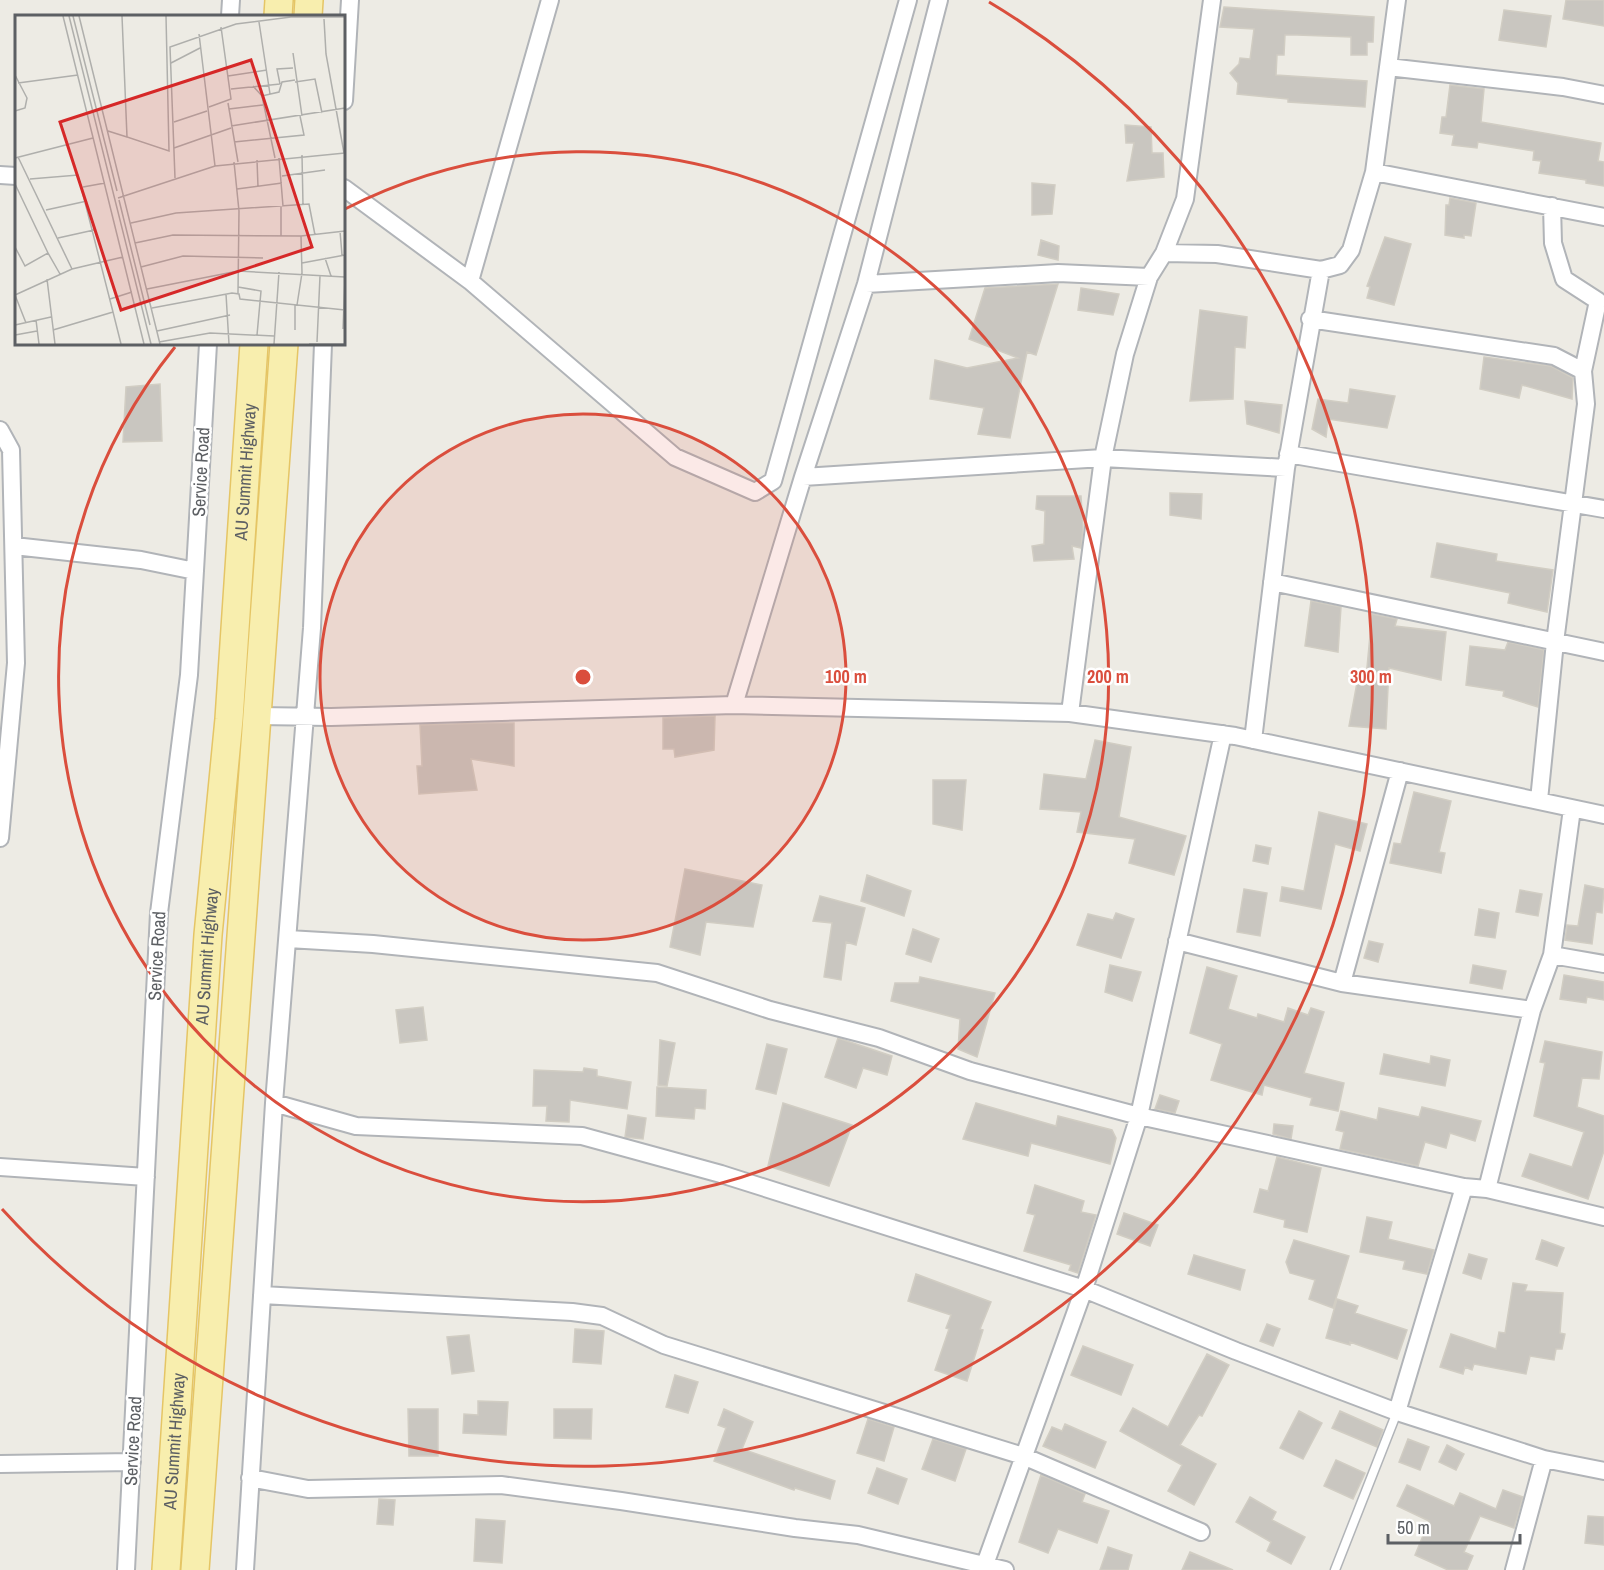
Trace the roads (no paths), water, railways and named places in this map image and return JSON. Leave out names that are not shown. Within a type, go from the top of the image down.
[{"type":"main road","points":[[278,15],[279,0]]},
{"type":"main road","points":[[308,15],[309,0]]},
{"type":"main road","name":"AU Summit Highway","points":[[166,1570],[207,947],[229,719],[254,345]]},
{"type":"main road","name":"AU Summit Highway","points":[[195,1570],[284,345]]},
{"type":"street","points":[[230,15],[231,0]]},
{"type":"street","points":[[345,86],[351,0]]},
{"type":"street","points":[[470,281],[550,0]]},
{"type":"street","points":[[345,189],[470,281],[675,457],[755,492],[773,481],[908,0]]},
{"type":"street","points":[[734,705],[803,477],[866,284],[939,0]]},
{"type":"street","points":[[1070,713],[1103,458],[1125,354],[1149,277],[1164,253],[1185,199],[1212,0]]},
{"type":"street","points":[[1164,253],[1217,254],[1321,270],[1340,265],[1351,250],[1374,172],[1398,0]]},
{"type":"street","points":[[1388,67],[1563,87],[1604,95]]},
{"type":"street","points":[[1374,172],[1604,217]]},
{"type":"street","points":[[0,175],[15,176]]},
{"type":"street","points":[[1539,800],[1555,642],[1586,404],[1583,371],[1601,300],[1564,279],[1553,243],[1552,206]]},
{"type":"street","points":[[1252,740],[1287,461],[1310,319],[1321,270]]},
{"type":"street","points":[[866,284],[1058,273],[1149,277]]},
{"type":"street","points":[[1310,319],[1554,356],[1583,371]]},
{"type":"street","name":"Service Road","points":[[126,1570],[159,913],[189,675],[208,345]]},
{"type":"street","points":[[245,1570],[274,1103],[305,717],[323,345]]},
{"type":"street","points":[[0,430],[11,450],[14,546],[0,838]]},
{"type":"street","points":[[803,477],[1103,458],[1287,461],[1604,509]]},
{"type":"street","points":[[14,546],[141,560],[195,571]]},
{"type":"street","points":[[1272,582],[1604,652]]},
{"type":"street","points":[[257,716],[305,717],[734,705],[1070,713],[1223,734],[1604,815]]},
{"type":"street","points":[[984,1567],[1084,1289],[1138,1116],[1223,734]]},
{"type":"street","points":[[1342,982],[1400,771]]},
{"type":"street","points":[[1487,1189],[1532,1010],[1552,955],[1572,808]]},
{"type":"street","points":[[288,939],[373,944],[657,973],[770,1010],[879,1038],[970,1071],[1138,1116],[1464,1187],[1487,1189],[1604,1217]]},
{"type":"street","points":[[1178,941],[1342,982],[1532,1010]]},
{"type":"street","points":[[1552,955],[1604,964]]},
{"type":"street","points":[[274,1103],[356,1125],[582,1136],[721,1174],[1084,1289],[1236,1351],[1397,1412],[1544,1459],[1604,1471]]},
{"type":"street","points":[[0,1167],[146,1177]]},
{"type":"street","points":[[1397,1412],[1464,1187]]},
{"type":"street","points":[[262,1295],[572,1312],[602,1316],[664,1345],[1023,1456],[1201,1532]]},
{"type":"street","points":[[1514,1570],[1544,1459]]},
{"type":"street","points":[[0,1464],[132,1462]]},
{"type":"street","points":[[250,1478],[308,1489],[501,1485],[795,1528],[858,1535],[984,1567],[1005,1570]]},
{"type":"lane","points":[[1335,1570],[1397,1412]]}]
